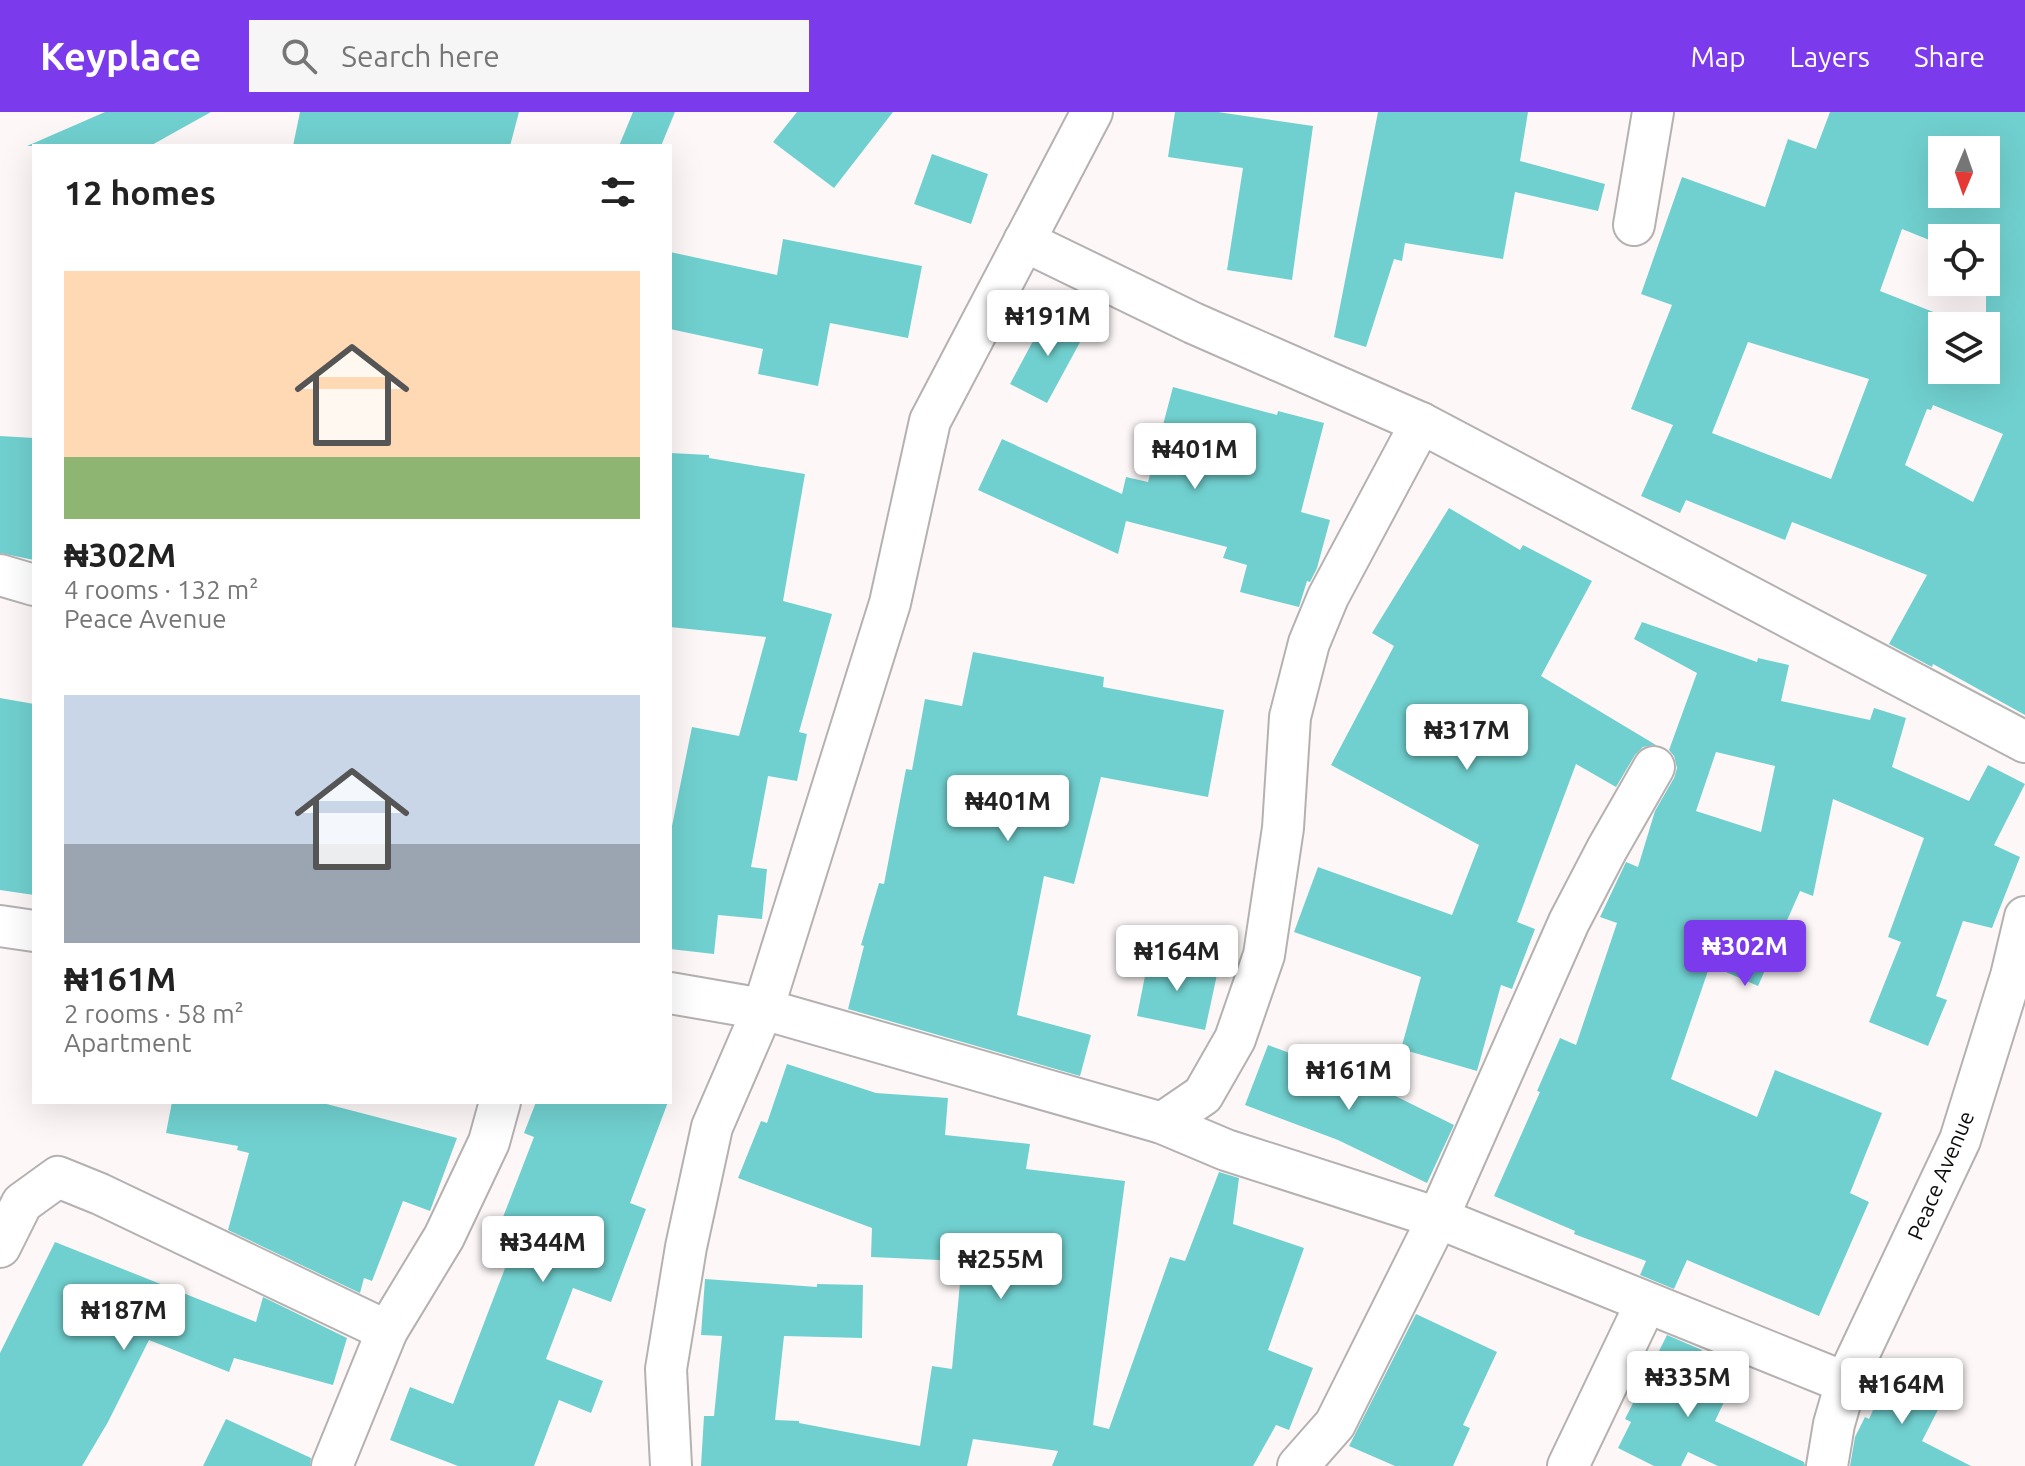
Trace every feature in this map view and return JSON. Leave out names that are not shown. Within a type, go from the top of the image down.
[{"type":"street","points":[[671,1466],[666,1369],[686,1247],[712,1127],[763,1009],[890,603],[930,421],[1092,112]]},
{"type":"street","points":[[1634,225],[1653,112]]},
{"type":"street","points":[[1024,241],[1193,323],[1421,423],[2025,742]]},
{"type":"street","points":[[1162,1123],[1203,1095],[1235,1039],[1264,955],[1283,828],[1290,717],[1309,643],[1328,597],[1421,423]]},
{"type":"street","points":[[0,575],[32,584]]},
{"type":"street","points":[[1298,1466],[1335,1424],[1438,1218],[1569,922],[1654,767]]},
{"type":"street","name":"Peace Avenue","points":[[1827,1466],[1834,1424],[1847,1379],[1960,1140],[2011,976],[2025,917]]},
{"type":"street","points":[[0,926],[32,931]]},
{"type":"street","points":[[672,993],[763,1009],[1162,1123],[1226,1150],[1438,1218],[1834,1378],[1847,1379]]},
{"type":"street","points":[[332,1466],[387,1331],[444,1237],[489,1142],[499,1104]]},
{"type":"street","points":[[0,1247],[22,1203],[58,1177],[100,1194],[387,1331]]},
{"type":"street","points":[[1568,1466],[1646,1303]]},
{"type":"building","points":[[105,112],[211,112],[154,144],[27,146]]},
{"type":"building","points":[[300,112],[519,112],[511,144],[293,144]]},
{"type":"building","points":[[633,112],[675,112],[662,144],[620,144]]},
{"type":"building","points":[[797,112],[893,112],[834,188],[773,142]]},
{"type":"building","points":[[1175,112],[1218,112],[1313,126],[1292,280],[1227,270],[1243,168],[1168,157]]},
{"type":"building","points":[[1378,112],[1528,112],[1520,161],[1605,184],[1598,211],[1515,192],[1503,259],[1405,243],[1402,261],[1394,259],[1366,347],[1334,337]]},
{"type":"building","points":[[1830,112],[2025,112],[2025,715],[1933,664],[1932,667],[1889,644],[1927,575],[1792,522],[1785,540],[1686,500],[1680,513],[1641,496],[1673,425],[1631,409],[1672,305],[1641,294],[1682,177],[1765,207],[1788,139],[1816,149]],"holes":[[[1928,224],[2000,224],[2000,296],[1986,296],[1986,312],[2000,312],[2000,384],[1928,384],[1928,312],[1933,312],[1880,291],[1902,229],[1928,239]],[[1748,342],[1869,379],[1831,479],[1712,433]],[[1933,405],[2003,434],[1973,502],[1905,465],[1927,409],[1931,410]]]},
{"type":"building","points":[[932,154],[988,174],[971,224],[914,204]]},
{"type":"building","points":[[783,239],[922,266],[908,338],[830,323],[818,386],[758,374],[763,349],[672,329],[672,252],[777,275]]},
{"type":"building","points":[[1048,313],[1085,333],[1047,403],[1010,384]]},
{"type":"building","points":[[1173,387],[1277,415],[1278,411],[1324,423],[1301,512],[1330,520],[1317,568],[1310,582],[1307,581],[1299,607],[1240,592],[1247,565],[1223,558],[1227,547],[1126,521],[1118,554],[978,490],[1002,439],[1122,494],[1126,477],[1148,482]]},
{"type":"building","points":[[0,436],[32,438],[32,560],[0,553]]},
{"type":"building","points":[[672,453],[709,455],[709,458],[805,474],[783,601],[832,614],[799,732],[807,734],[797,781],[768,776],[751,867],[767,869],[762,919],[718,915],[714,954],[672,949],[672,826],[692,727],[739,736],[766,637],[672,627]]},
{"type":"building","points":[[1449,508],[1520,550],[1523,545],[1592,581],[1541,676],[1656,745],[1643,747],[1635,755],[1616,787],[1576,764],[1517,922],[1535,929],[1512,989],[1501,985],[1477,1071],[1401,1049],[1421,977],[1294,932],[1318,867],[1452,915],[1479,845],[1331,765],[1394,646],[1372,633]]},
{"type":"building","points":[[1642,622],[1757,662],[1758,658],[1789,665],[1781,701],[1870,720],[1874,708],[1906,718],[1892,767],[1969,801],[1988,765],[2025,784],[1994,845],[2020,857],[1992,928],[1963,921],[1936,996],[1947,1000],[1928,1046],[1869,1022],[1901,942],[1888,937],[1924,838],[1833,799],[1813,896],[1800,891],[1758,986],[1710,965],[1671,1079],[1757,1117],[1775,1070],[1882,1113],[1850,1193],[1869,1202],[1819,1316],[1687,1260],[1674,1289],[1640,1275],[1646,1261],[1574,1234],[1575,1231],[1494,1196],[1560,1038],[1576,1045],[1617,923],[1600,917],[1626,862],[1638,867],[1655,811],[1677,768],[1669,750],[1697,673],[1634,639]],"holes":[[[1716,752],[1775,766],[1761,832],[1696,811]]]},
{"type":"building","points":[[973,652],[1104,677],[1103,687],[1224,710],[1208,797],[1101,777],[1074,884],[1044,876],[1017,1015],[1091,1035],[1080,1076],[848,1009],[864,946],[861,945],[879,883],[884,884],[906,769],[912,770],[925,699],[962,706]]},
{"type":"building","points":[[0,698],[32,704],[32,895],[0,890]]},
{"type":"building","points":[[1149,956],[1218,970],[1205,1030],[1137,1016]]},
{"type":"building","points":[[1268,1045],[1365,1081],[1454,1125],[1427,1183],[1338,1140],[1245,1105]]},
{"type":"building","points":[[787,1064],[876,1093],[948,1098],[945,1135],[1030,1144],[1026,1169],[1125,1181],[1093,1425],[1109,1429],[1170,1257],[1185,1261],[1219,1172],[1239,1178],[1233,1224],[1304,1248],[1268,1350],[1313,1368],[1289,1430],[1276,1425],[1253,1466],[1052,1466],[1058,1451],[973,1439],[967,1466],[701,1466],[704,1416],[714,1416],[722,1336],[701,1335],[705,1279],[817,1287],[817,1284],[863,1285],[862,1338],[784,1336],[775,1420],[799,1421],[920,1446],[932,1366],[952,1369],[962,1261],[871,1257],[872,1228],[738,1178],[761,1121],[767,1123]]},
{"type":"building","points":[[172,1104],[327,1104],[457,1138],[430,1211],[403,1201],[372,1281],[364,1278],[360,1293],[228,1230],[249,1153],[237,1150],[238,1146],[166,1133]]},
{"type":"building","points":[[535,1104],[667,1104],[630,1203],[646,1209],[611,1302],[573,1288],[546,1359],[603,1381],[591,1413],[559,1400],[534,1466],[458,1466],[390,1440],[410,1387],[453,1404],[507,1263],[488,1256],[534,1137],[524,1133]]},
{"type":"building","points":[[55,1242],[256,1322],[263,1297],[347,1338],[333,1385],[234,1358],[229,1372],[149,1340],[82,1466],[0,1466],[0,1353]]},
{"type":"building","points":[[1416,1314],[1497,1352],[1463,1425],[1470,1428],[1453,1466],[1395,1466],[1349,1446]]},
{"type":"building","points":[[1667,1335],[1702,1350],[1687,1381],[1725,1400],[1715,1421],[1804,1462],[1805,1466],[1718,1466],[1688,1452],[1681,1466],[1654,1466],[1618,1448],[1631,1422],[1625,1419]]},
{"type":"building","points":[[1893,1366],[1947,1392],[1922,1441],[1971,1466],[1850,1466],[1855,1437],[1865,1417],[1869,1419]]},
{"type":"building","points":[[226,1419],[311,1458],[310,1466],[203,1466]]}]
